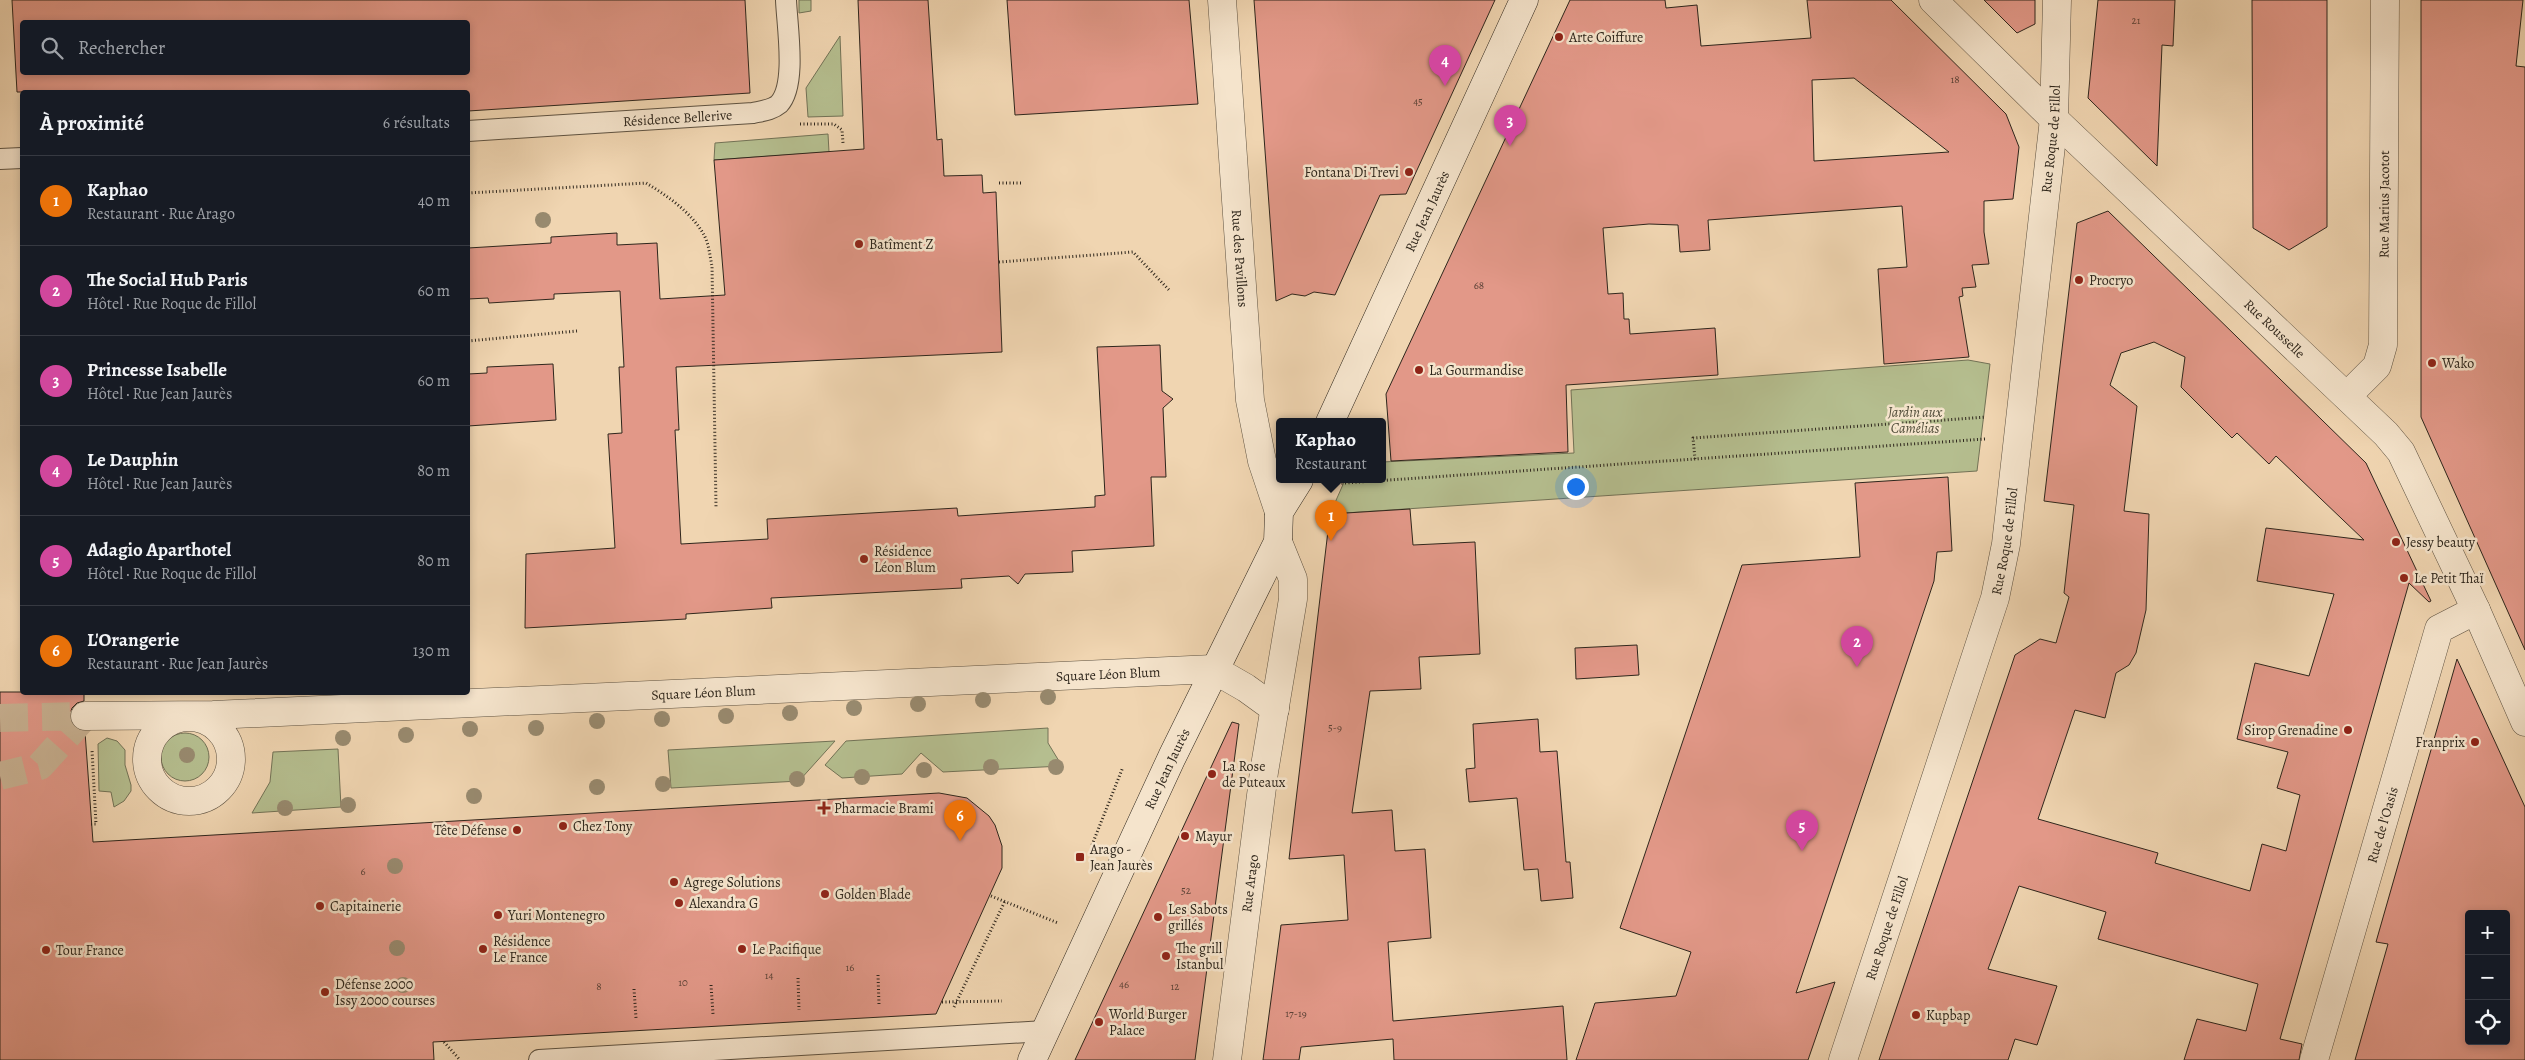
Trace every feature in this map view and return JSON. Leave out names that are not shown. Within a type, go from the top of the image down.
[{"type":"street","name":"Rue des Pavillons","points":[[1222,0],[1250,400],[1262,461],[1279,512]]},
{"type":"street","name":"Rue Jean Jaurès","points":[[1332,418],[1524,0]]},
{"type":"street","name":"Rue Rousselle","points":[[1933,0],[2054,119],[2347,396],[2386,434],[2401,452],[2476,610],[2525,722]]},
{"type":"street","name":"Rue Roque de Fillol","points":[[1842,1060],[1995,598],[2006,544],[2054,119],[2057,0]]},
{"type":"street","name":"Rue Marius Jacotot","points":[[2347,396],[2377,366],[2383,344],[2384,0]]},
{"type":"street","points":[[1279,512],[1298,483]]},
{"type":"street","name":"Rue Jean Jaurès","points":[[1032,1060],[1213,669],[1278,542],[1279,512]]},
{"type":"street","name":"Rue Arago","points":[[1227,1060],[1264,772],[1293,599],[1293,579],[1278,542]]},
{"type":"street","name":"Rue de l'Oasis","points":[[2314,1060],[2439,629],[2476,610]]},
{"type":"street","points":[[1213,669],[1246,688],[1275,709]]},
{"type":"street","name":"Square Léon Blum","points":[[87,716],[193,716],[1213,669]]},
{"type":"lane","points":[[778,104],[789,84],[786,0]]},
{"type":"lane","name":"Résidence Bellerive","points":[[470,131],[753,113],[768,110],[778,104]]},
{"type":"lane","points":[[0,159],[20,158]]},
{"type":"lane","points":[[539,1060],[1045,1031]]},
{"type":"path","points":[[778,104],[795,124],[834,124],[842,130],[843,143]]},
{"type":"path","points":[[470,193],[646,183],[666,195],[686,213],[704,236],[712,266],[716,507]]},
{"type":"path","points":[[999,184],[1022,183]]},
{"type":"path","points":[[999,262],[1133,252],[1169,290]]},
{"type":"path","points":[[470,341],[577,331]]},
{"type":"path","points":[[1695,459],[1693,438],[1990,416]]},
{"type":"path","points":[[1386,478],[1695,459],[2018,436]]},
{"type":"path","points":[[87,716],[96,824],[91,824]]},
{"type":"path","points":[[991,896],[1061,924]]},
{"type":"path","points":[[939,1036],[1005,901]]},
{"type":"path","points":[[878,974],[879,1005]]},
{"type":"path","points":[[798,978],[799,1010]]},
{"type":"path","points":[[712,985],[713,1014]]},
{"type":"path","points":[[634,989],[636,1018]]},
{"type":"path","points":[[942,1002],[1011,1001]]},
{"type":"path","points":[[444,1042],[460,1060]]},
{"type":"green space","points":[[799,0],[811,0],[811,11],[799,13]]},
{"type":"green space","points":[[840,36],[843,116],[808,117],[806,88]]},
{"type":"green space","points":[[828,134],[829,152],[714,160],[715,143]]},
{"type":"green space","name":"Jardin aux Camélias","points":[[1968,360],[1990,364],[1977,471],[1330,514],[1344,483],[1386,483],[1386,462],[1574,453],[1571,390]]},
{"type":"green space","points":[[1048,728],[1048,743],[1062,766],[943,772],[921,753],[902,774],[842,778],[825,765],[846,741]]},
{"type":"green space","points":[[180,733],[190,733],[202,740],[209,752],[209,762],[202,774],[190,781],[180,781],[172,777],[165,770],[161,762],[161,752],[165,744],[172,737]]},
{"type":"green space","points":[[107,738],[117,741],[125,750],[125,765],[131,785],[131,791],[124,801],[114,807],[111,792],[99,791],[98,744]]},
{"type":"green space","points":[[835,741],[799,781],[671,788],[668,750]]},
{"type":"green space","points":[[338,749],[341,807],[252,813],[270,782],[273,752]]},
{"type":"building","points":[[12,0],[745,0],[750,93],[470,111],[470,90],[20,90],[20,92],[17,92]]},
{"type":"building","points":[[858,0],[928,0],[937,140],[942,139],[944,176],[982,175],[983,193],[996,192],[1002,352],[676,367],[679,430],[675,430],[681,544],[768,539],[767,519],[957,508],[958,516],[1095,507],[1095,496],[1105,495],[1097,347],[1160,345],[1162,391],[1173,399],[1163,408],[1166,477],[1151,477],[1154,546],[1072,551],[1073,572],[1025,574],[1018,584],[1009,576],[961,579],[962,588],[771,598],[772,608],[686,614],[686,619],[525,628],[526,554],[615,548],[608,434],[622,433],[619,367],[624,367],[620,291],[554,294],[554,299],[489,303],[488,298],[470,299],[470,248],[551,243],[551,237],[617,233],[617,245],[657,243],[660,299],[725,295],[714,160],[864,149]]},
{"type":"building","points":[[1007,0],[1189,0],[1198,104],[1015,115]]},
{"type":"building","points":[[1254,0],[1495,0],[1406,194],[1380,195],[1335,295],[1314,292],[1305,296],[1292,294],[1276,301]]},
{"type":"building","points":[[1570,0],[1665,0],[1666,8],[1697,5],[1701,46],[1811,38],[1807,0],[1891,0],[2006,114],[2019,147],[2013,199],[1984,201],[1984,232],[1989,264],[1972,265],[1976,287],[1962,288],[1963,296],[1959,297],[1969,357],[1884,364],[1878,269],[1907,267],[1902,206],[1708,220],[1710,250],[1680,252],[1678,225],[1649,224],[1603,228],[1608,294],[1623,293],[1624,319],[1629,319],[1630,334],[1715,328],[1718,375],[1566,385],[1568,452],[1391,461],[1386,394]],"holes":[[[1854,78],[1949,152],[1814,161],[1812,80]]]},
{"type":"building","points":[[1984,0],[2035,0],[2035,24],[2017,33]]},
{"type":"building","points":[[2098,0],[2175,0],[2173,46],[2162,45],[2157,166],[2088,98]]},
{"type":"building","points":[[2252,0],[2327,0],[2327,227],[2289,250],[2253,228]]},
{"type":"building","points":[[2421,0],[2523,0],[2516,66],[2525,67],[2525,650],[2421,417]]},
{"type":"building","points":[[2108,211],[2366,463],[2431,601],[2429,602],[2409,583],[2280,1039],[2302,1044],[2299,1060],[2184,1060],[2197,1019],[2246,1031],[2258,984],[2098,939],[2106,912],[2019,886],[1988,969],[2057,986],[2037,1045],[2015,1039],[2008,1060],[1879,1060],[2015,655],[2040,639],[2056,643],[2069,597],[2064,593],[2074,505],[2044,501],[2077,223]],"holes":[[[2154,342],[2185,357],[2181,387],[2232,438],[2237,433],[2269,464],[2276,456],[2364,540],[2266,528],[2257,581],[2334,594],[2309,676],[2255,663],[2237,739],[2288,752],[2277,788],[2300,795],[2286,851],[2262,844],[2250,891],[2155,863],[2158,853],[2038,819],[2075,710],[2105,718],[2116,673],[2129,665],[2136,653],[2146,610],[2149,514],[2124,511],[2137,406],[2110,385],[2121,353]]]},
{"type":"building","points":[[553,364],[556,420],[470,426],[470,374],[487,373],[487,367]]},
{"type":"building","points":[[1948,477],[1952,551],[1937,552],[1934,581],[1796,993],[1835,982],[1808,1060],[1576,1060],[1595,1003],[1676,996],[1691,952],[1620,928],[1742,565],[1860,557],[1855,483]]},
{"type":"building","points":[[1410,509],[1413,545],[1475,542],[1480,654],[1419,657],[1421,689],[1370,691],[1352,813],[1392,810],[1395,851],[1425,849],[1431,938],[1388,942],[1393,1021],[1563,1006],[1567,1060],[1394,1060],[1393,1039],[1301,1047],[1299,1060],[1263,1060],[1281,925],[1348,920],[1344,855],[1289,859],[1330,514]]},
{"type":"building","points":[[1637,645],[1639,675],[1576,679],[1575,648]]},
{"type":"building","points":[[2457,659],[2525,807],[2525,1060],[2355,1060],[2388,944],[2376,942]]},
{"type":"building","name":"Résidence Le France","points":[[0,692],[20,692],[20,695],[84,695],[84,701],[77,703],[72,708],[69,717],[77,729],[85,732],[93,842],[939,793],[967,798],[989,816],[995,825],[1002,846],[1002,868],[936,1014],[433,1042],[434,1060],[0,1060]]},
{"type":"building","points":[[1538,719],[1540,752],[1557,751],[1566,862],[1570,862],[1573,898],[1541,901],[1538,869],[1524,870],[1517,798],[1469,802],[1466,769],[1475,768],[1473,724]]},
{"type":"building","points":[[1232,722],[1239,724],[1195,1060],[1075,1060]]},
{"type":"tunnel","points":[[0,718],[85,716],[40,766],[0,776]]},
{"type":"place","name":"Arte Coiffure","points":[[1559,37]]},
{"type":"place","name":"Le Dauphin","points":[[1445,86]]},
{"type":"place","name":"Princesse Isabelle","points":[[1510,146]]},
{"type":"place","name":"Fontana Di Trevi","points":[[1409,172]]},
{"type":"place","name":"Batîment Z","points":[[859,244]]},
{"type":"place","name":"Procryo","points":[[2079,280]]},
{"type":"place","name":"Wako","points":[[2432,363]]},
{"type":"place","name":"La Gourmandise","points":[[1419,370]]},
{"type":"place","name":"Kaphao","points":[[1331,541]]},
{"type":"place","name":"Jessy beauty","points":[[2396,542]]},
{"type":"place","name":"Résidence Léon Blum","points":[[864,559]]},
{"type":"place","name":"Le Petit Thaï","points":[[2404,578]]},
{"type":"place","name":"The Social Hub Paris","points":[[1857,667]]},
{"type":"place","name":"Sirop Grenadine","points":[[2348,730]]},
{"type":"place","name":"Franprix","points":[[2475,742]]},
{"type":"place","name":"La Rose de Puteaux","points":[[1212,774]]},
{"type":"place","name":"Pharmacie Brami","points":[[824,808]]},
{"type":"place","name":"Chez Tony","points":[[563,826]]},
{"type":"place","name":"Tête Défense","points":[[517,830]]},
{"type":"place","name":"Mayur","points":[[1185,836]]},
{"type":"place","name":"L'Orangerie","points":[[960,841]]},
{"type":"place","name":"Adagio Aparthotel","points":[[1802,851]]},
{"type":"place","name":"Arago - Jean Jaurès","points":[[1080,857]]},
{"type":"place","name":"Agrege Solutions","points":[[674,882]]},
{"type":"place","name":"Golden Blade","points":[[825,894]]},
{"type":"place","name":"Alexandra G","points":[[679,903]]},
{"type":"place","name":"Capitainerie","points":[[320,906]]},
{"type":"place","name":"Yuri Montenegro","points":[[498,915]]},
{"type":"place","name":"Les Sabots grillés","points":[[1158,917]]},
{"type":"place","name":"Résidence Le France","points":[[483,949]]},
{"type":"place","name":"Le Pacifique","points":[[742,949]]},
{"type":"place","name":"Tour France","points":[[46,950]]},
{"type":"place","name":"The grill Istanbul","points":[[1166,956]]},
{"type":"place","name":"Défense 2000 Issy 2000 courses","points":[[325,992]]},
{"type":"place","name":"Kupbap","points":[[1916,1015]]},
{"type":"place","name":"World Burger Palace","points":[[1099,1022]]}]
